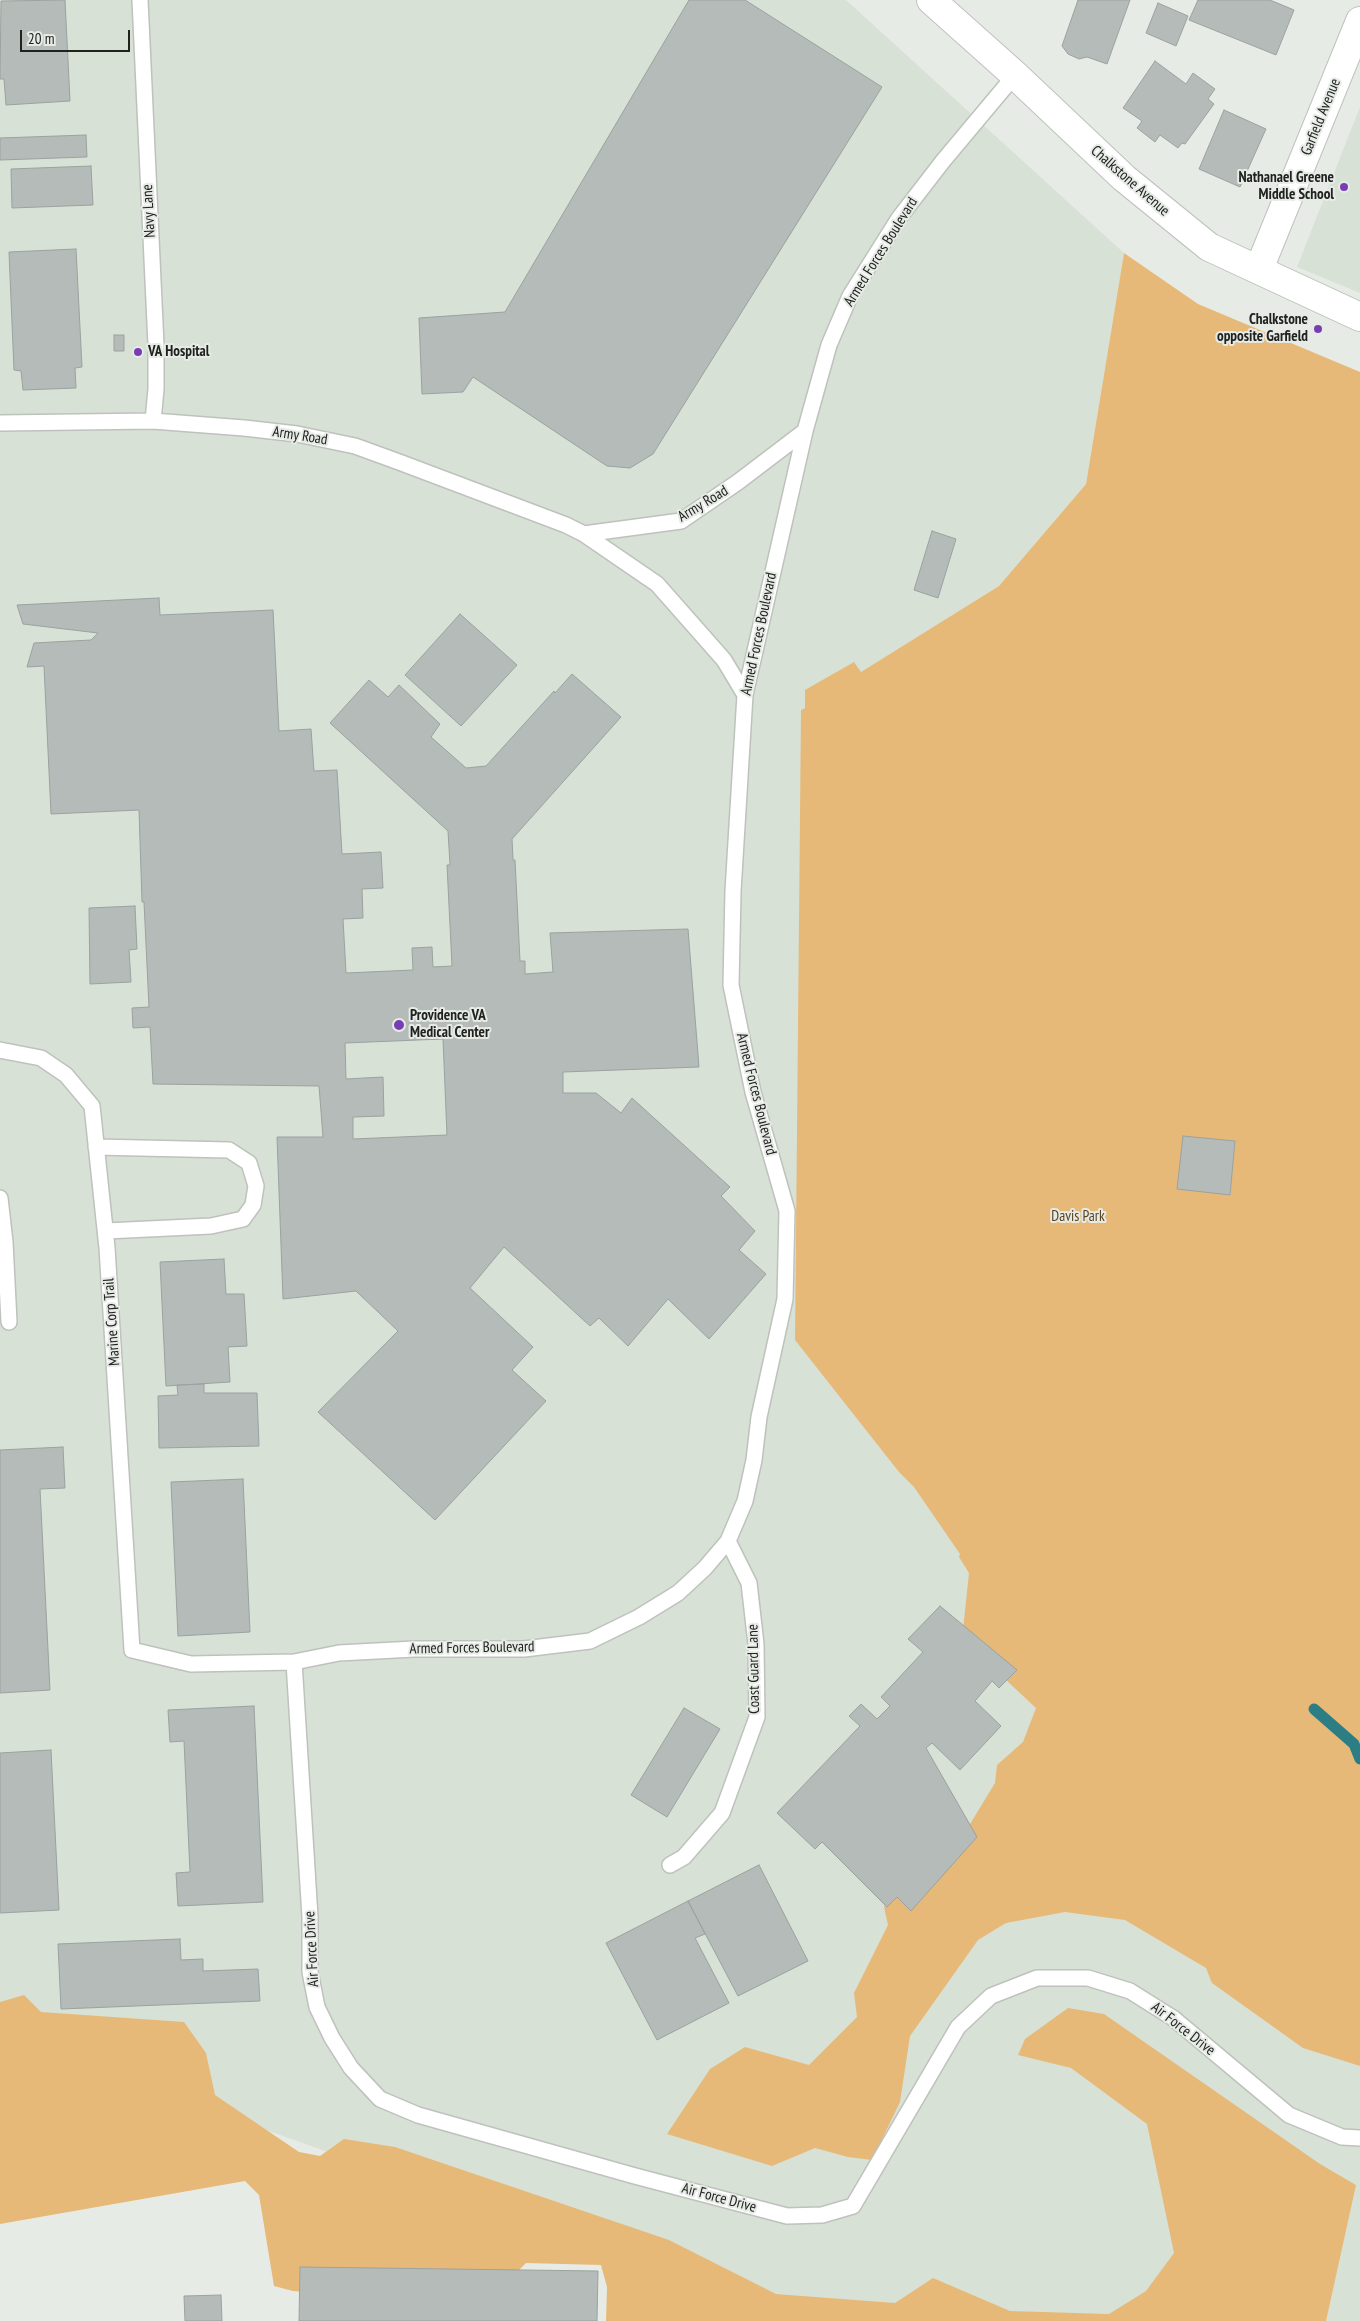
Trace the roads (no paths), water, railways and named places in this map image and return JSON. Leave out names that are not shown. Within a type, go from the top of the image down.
[{"type":"main road","name":"Chalkstone Avenue","points":[[931,0],[1015,75],[1124,178],[1209,247],[1360,317]]},
{"type":"main road","name":"Garfield Avenue","points":[[1259,269],[1360,21]]},
{"type":"lane","name":"Navy Lane","points":[[140,0],[156,345],[156,389],[153,421]]},
{"type":"lane","name":"Armed Forces Boulevard","points":[[132,1650],[191,1664],[294,1662],[339,1653],[414,1649],[524,1649],[590,1641],[639,1617],[678,1593],[705,1568],[728,1541],[745,1501],[754,1460],[759,1417],[785,1299],[788,1211],[753,1092],[731,985],[733,891],[745,695],[805,431],[829,345],[850,296],[899,218],[943,160],[1015,75]]},
{"type":"lane","name":"Army Road","points":[[0,423],[153,421],[297,434],[355,446],[566,525],[584,534],[657,584],[724,660],[745,695]]},
{"type":"lane","name":"Army Road","points":[[584,534],[681,521],[738,482],[805,431]]},
{"type":"lane","name":"Marine Corp Trail","points":[[0,1050],[41,1058],[66,1075],[92,1106],[106,1231],[132,1650]]},
{"type":"lane","points":[[96,1147],[229,1150],[249,1163],[256,1186],[253,1205],[243,1218],[211,1226],[106,1231]]},
{"type":"lane","points":[[0,1198],[5,1242],[8,1322]]},
{"type":"lane","name":"Coast Guard Lane","points":[[670,1865],[684,1857],[722,1813],[757,1717],[756,1644],[749,1583],[728,1541]]},
{"type":"lane","name":"Air Force Drive","points":[[294,1662],[310,1917],[310,1972],[317,2007],[332,2038],[351,2068],[380,2099],[418,2115],[635,2176],[787,2216],[822,2215],[853,2206],[958,2027],[991,1996],[1037,1978],[1088,1978],[1130,1991],[1173,2018],[1290,2115],[1342,2137],[1360,2138]]},
{"type":"waterway","points":[[1314,1709],[1354,1744],[1360,1759]]},
{"type":"place","name":"Nathanael Greene Middle School","points":[[1344,187]]},
{"type":"place","name":"Chalkstone opposite Garfield","points":[[1318,329]]},
{"type":"place","name":"VA Hospital","points":[[138,352]]},
{"type":"place","name":"Providence VA Medical Center","points":[[399,1025]]},
{"type":"park label","name":"Davis Park","points":[[1078,1217]]}]
